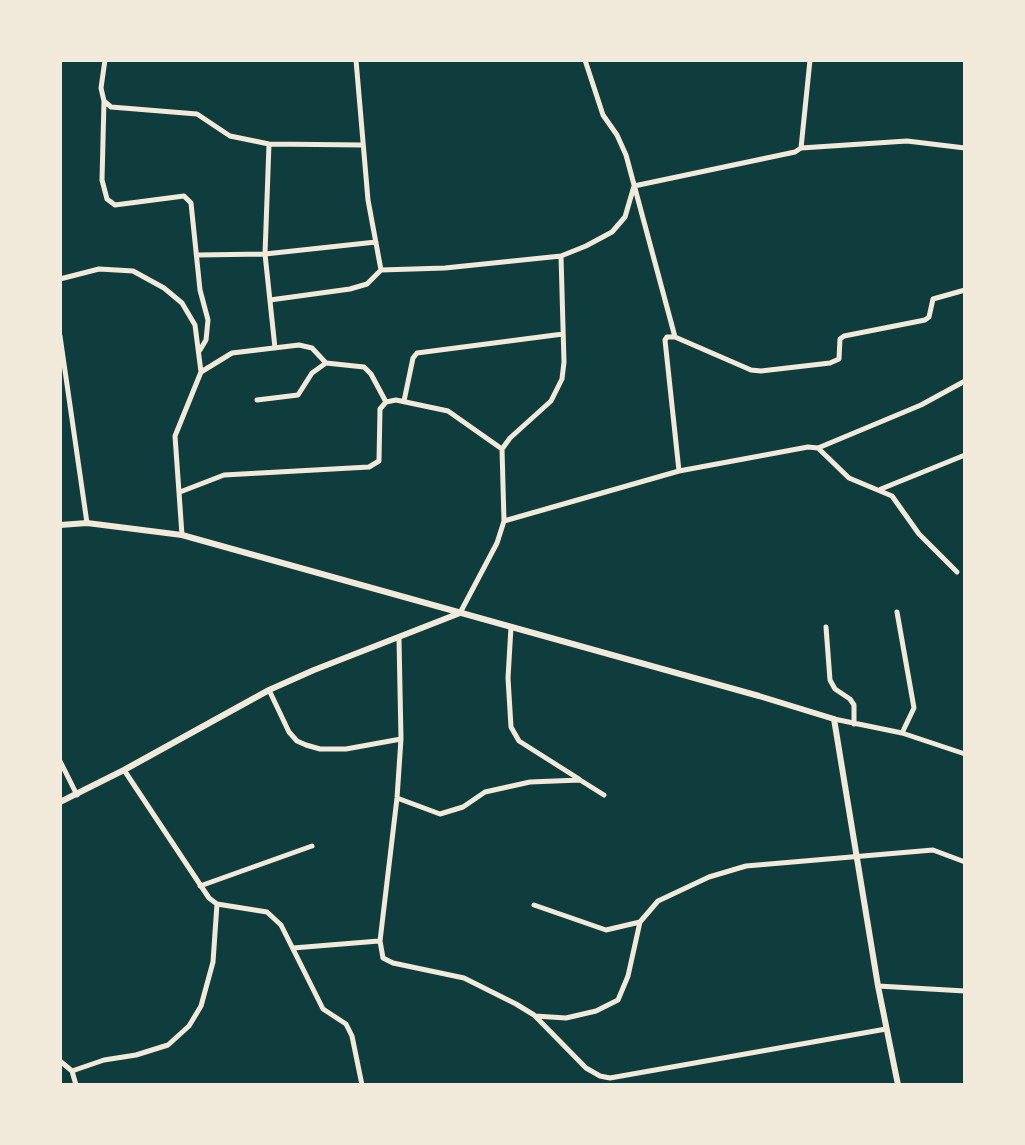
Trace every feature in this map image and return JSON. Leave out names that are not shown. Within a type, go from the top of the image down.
[{"type":"street","points":[[105,60],[101,88],[104,101],[102,180],[107,199],[115,205],[184,196],[191,203],[200,290],[208,330],[200,351]]},
{"type":"street","points":[[356,60],[363,145],[381,270]]},
{"type":"street","points":[[585,60],[603,115],[626,155],[675,337]]},
{"type":"street","points":[[801,148],[810,60]]},
{"type":"street","points":[[104,101],[111,107],[197,114],[230,136],[269,144],[363,145]]},
{"type":"street","points":[[634,186],[795,152],[801,148],[907,141],[965,148]]},
{"type":"street","points":[[269,144],[265,254],[275,348]]},
{"type":"street","points":[[270,300],[359,287],[367,284],[381,270],[445,268],[561,256],[612,232],[625,217],[634,186]]},
{"type":"street","points":[[198,255],[265,254],[376,242]]},
{"type":"street","points":[[60,802],[269,690],[460,613],[497,543],[504,521],[502,449],[551,401],[562,379],[561,256]]},
{"type":"street","points":[[60,279],[99,269],[133,271],[164,288],[182,303],[195,325],[201,372],[175,436],[182,535]]},
{"type":"street","points":[[679,471],[667,337],[675,337],[751,370],[830,363],[839,359],[840,339],[844,336],[925,320],[929,317],[933,299],[965,290]]},
{"type":"street","points":[[404,401],[413,358],[417,353],[563,334]]},
{"type":"street","points":[[60,336],[87,523]]},
{"type":"street","points":[[201,372],[232,353],[299,345],[312,348],[326,363],[364,367],[386,402]]},
{"type":"street","points":[[257,400],[298,395],[312,373],[326,363]]},
{"type":"street","points":[[504,521],[679,471],[808,447],[818,448],[921,405],[965,381]]},
{"type":"street","points":[[180,492],[224,475],[369,467],[379,461],[380,409],[386,402],[404,401],[448,411],[502,449]]},
{"type":"street","points":[[818,448],[849,478],[892,496],[919,534],[957,572]]},
{"type":"street","points":[[880,490],[965,455]]},
{"type":"street","points":[[60,525],[87,523],[182,535],[834,719],[902,733],[965,754]]},
{"type":"street","points":[[897,612],[914,708],[902,733]]},
{"type":"street","points":[[511,627],[508,678],[511,727],[519,741],[604,795]]},
{"type":"street","points":[[826,627],[830,680],[835,689],[854,705],[854,724]]},
{"type":"street","points":[[399,639],[401,739],[380,941],[383,958],[393,963],[464,978],[534,1015],[586,1068],[610,1078],[886,1029]]},
{"type":"street","points":[[269,690],[289,732],[306,745],[320,749],[346,749],[401,739]]},
{"type":"street","points":[[834,719],[878,986],[898,1085]]},
{"type":"street","points":[[60,761],[77,795]]},
{"type":"street","points":[[124,770],[200,886],[217,904],[267,912],[281,925],[323,1009],[346,1024],[352,1036],[362,1085]]},
{"type":"street","points":[[397,798],[440,814],[463,807],[485,792],[530,782],[580,780]]},
{"type":"street","points":[[200,886],[312,846]]},
{"type":"street","points":[[534,1015],[566,1018],[596,1011],[618,1000],[628,976],[640,922],[658,901],[709,877],[746,866],[933,850],[965,862]]},
{"type":"street","points":[[72,1071],[168,1045],[189,1026],[201,1006],[213,962],[217,904]]},
{"type":"street","points":[[534,905],[606,930],[640,922]]},
{"type":"street","points":[[293,948],[380,941]]},
{"type":"street","points":[[878,986],[965,991]]},
{"type":"street","points":[[60,1061],[72,1071],[76,1085]]},
{"type":"street","points":[[595,1085],[600,1076]]}]
